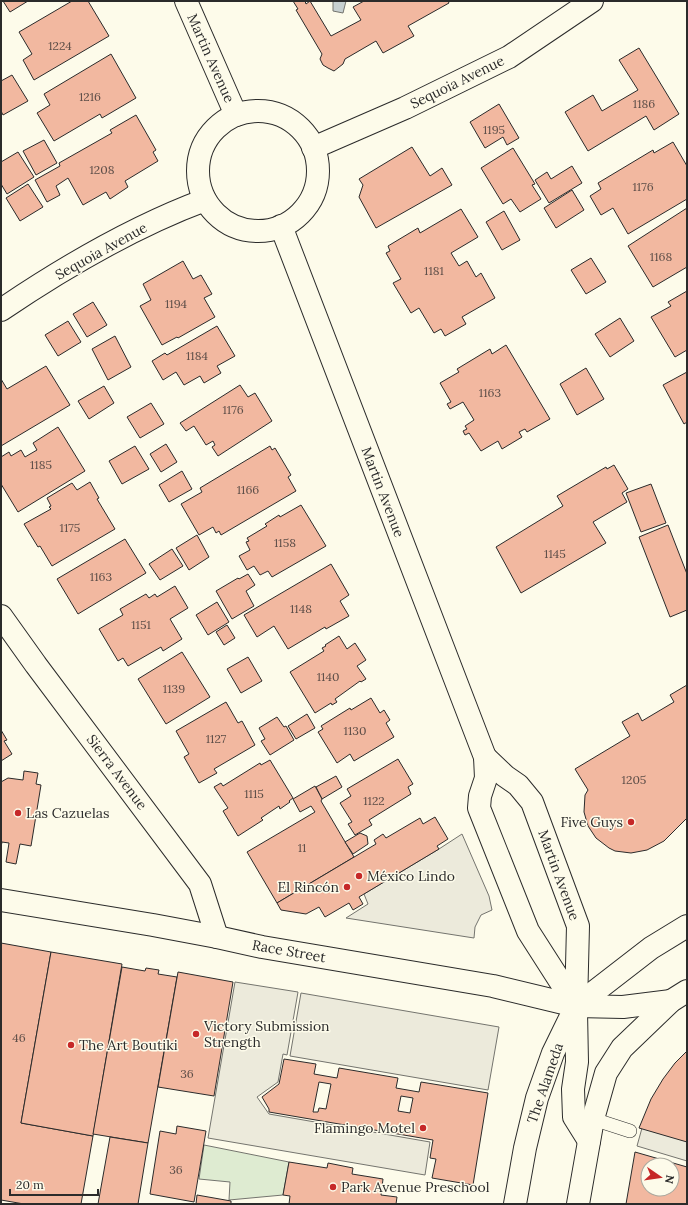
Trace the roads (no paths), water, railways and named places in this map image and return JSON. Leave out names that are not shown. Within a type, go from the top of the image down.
[{"type":"street","name":"Martin Avenue","points":[[186,1],[236,115]]},
{"type":"street","name":"Sequoia Avenue","points":[[313,148],[405,108],[509,57],[592,1]]},
{"type":"street","points":[[256,111],[269,112],[282,116],[293,122],[303,131],[313,148],[316,155],[318,169],[315,190],[299,215],[281,226],[268,230],[255,231],[235,227],[218,216],[205,200],[198,179],[198,165],[202,150],[208,137],[218,126],[236,115],[256,111]]},
{"type":"street","name":"Sequoia Avenue","points":[[1,310],[35,287],[114,242],[176,211],[205,200]]},
{"type":"street","name":"Martin Avenue","points":[[281,226],[485,757],[486,778],[480,796],[479,808],[528,931],[576,1006]]},
{"type":"street","name":"Sierra Avenue","points":[[1,616],[200,884],[217,937]]},
{"type":"street","name":"Martin Avenue","points":[[485,757],[505,776],[518,785],[532,802],[578,926],[576,1006]]},
{"type":"street","name":"Race Street","points":[[1,900],[217,937],[262,947],[493,986],[576,1006],[623,1006],[679,996]]},
{"type":"street","name":"The Alameda","points":[[515,1204],[525,1148],[537,1098],[553,1053],[576,1006],[651,948],[687,926]]},
{"type":"street","points":[[578,1204],[592,1119],[606,1073],[622,1048],[679,996]]},
{"type":"street","points":[[576,1006],[576,1062],[573,1089],[574,1117],[589,1141]]},
{"type":"lane","points":[[592,1119],[630,1131]]},
{"type":"place","name":"Las Cazuelas","points":[[18,813]]},
{"type":"place","name":"Five Guys","points":[[631,822]]},
{"type":"place","name":"México Lindo","points":[[359,876]]},
{"type":"place","name":"El Rincón","points":[[347,887]]},
{"type":"place","name":"Victory Submission Strength","points":[[196,1034]]},
{"type":"place","name":"The Art Boutiki","points":[[71,1045]]},
{"type":"place","name":"Flamingo Motel","points":[[423,1128]]},
{"type":"place","name":"Park Avenue Preschool","points":[[333,1187]]}]
